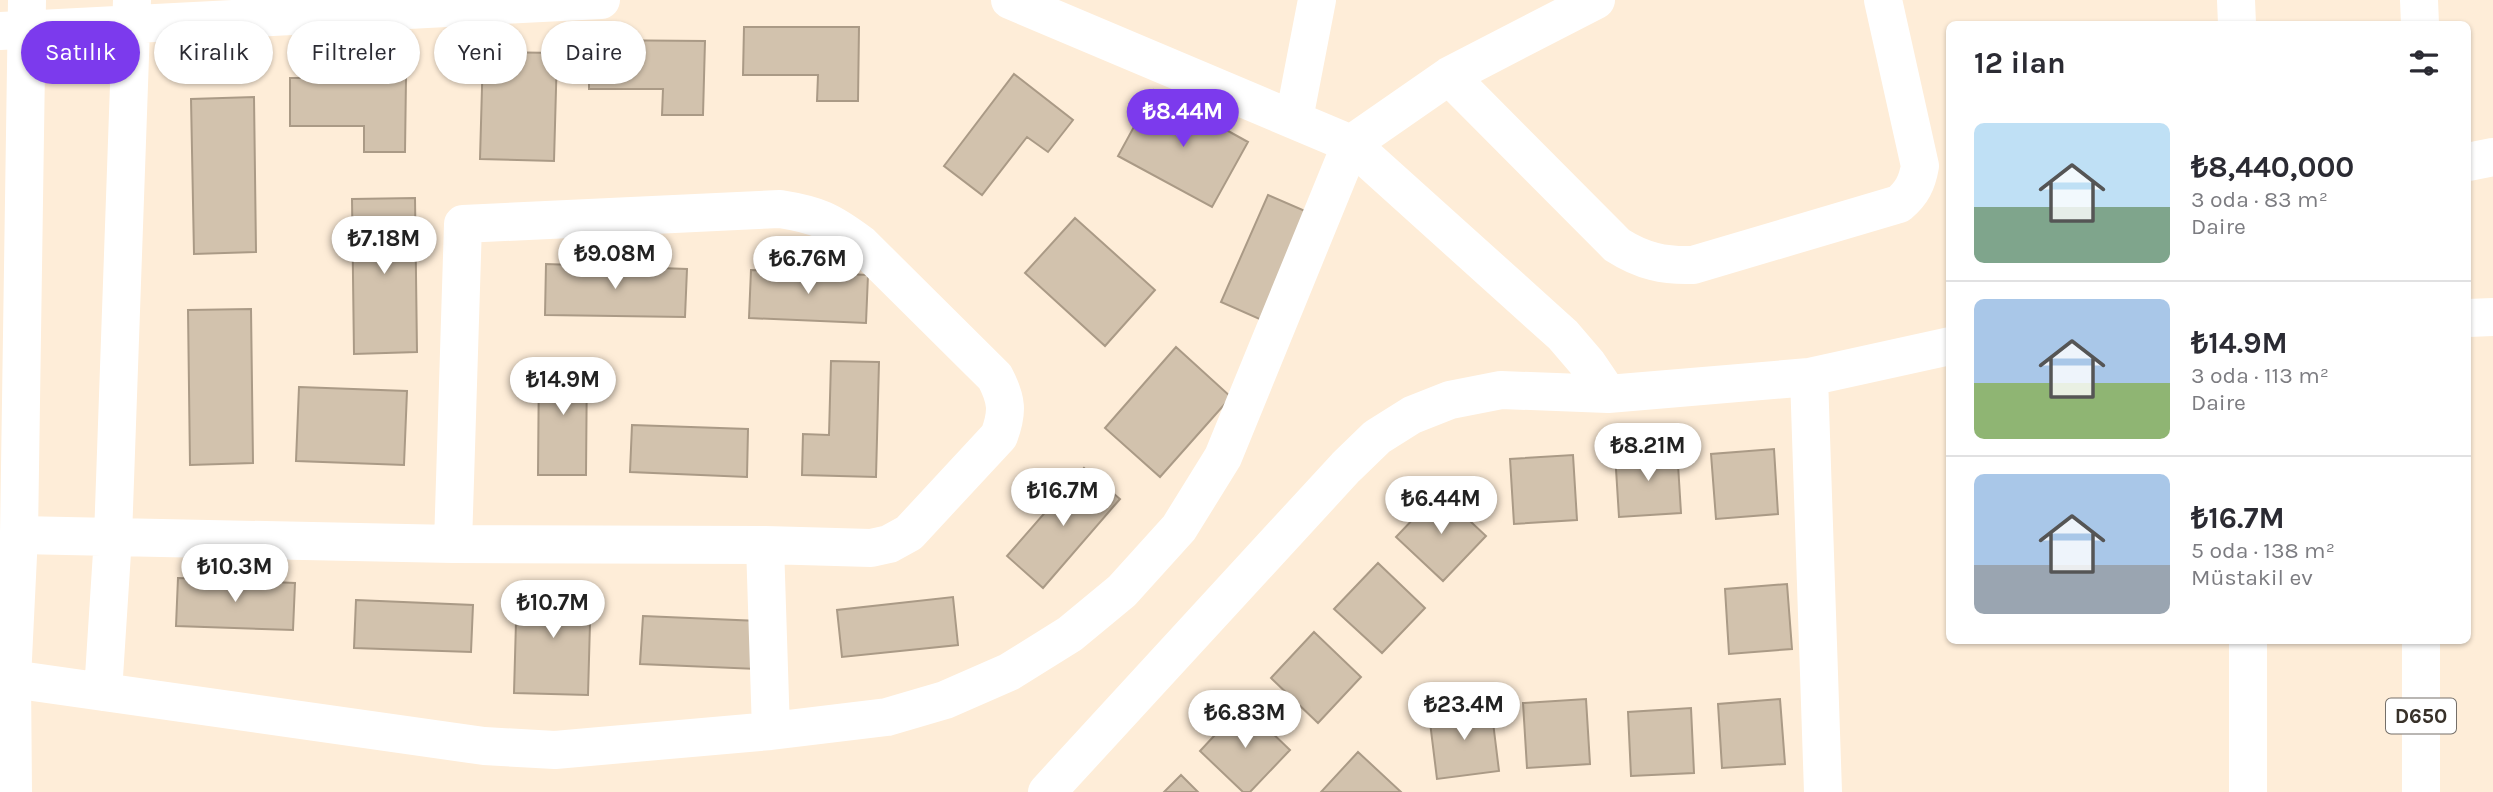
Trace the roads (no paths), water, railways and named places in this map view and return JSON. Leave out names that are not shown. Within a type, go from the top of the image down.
[{"type":"main road","points":[[13,792],[12,679],[19,535],[18,20],[132,13],[601,0]]},
{"type":"main road","points":[[1010,0],[1351,144],[1563,335],[1587,363],[1608,394]]},
{"type":"main road","points":[[1294,120],[1317,0]]},
{"type":"main road","points":[[12,679],[484,746],[543,749],[771,731],[887,717],[945,700],[1009,672],[1070,634],[1122,591],[1179,528],[1223,457],[1351,144],[1449,76],[1596,0]]},
{"type":"main road","points":[[1449,76],[1617,245],[1633,256],[1653,263],[1693,265],[1899,204],[1911,194],[1920,166],[1883,0]]},
{"type":"main road","points":[[2236,0],[2237,21]]},
{"type":"main road","points":[[2419,0],[2420,21]]},
{"type":"main road","points":[[103,692],[113,537],[132,13]]},
{"type":"main road","points":[[2471,161],[2493,157]]},
{"type":"main road","points":[[19,535],[453,544],[871,548],[889,544],[909,533],[999,436],[1006,419],[1004,396],[995,377],[861,244],[836,226],[811,213],[780,208],[463,224],[453,544]]},
{"type":"main road","points":[[2471,317],[2493,317]]},
{"type":"main road","points":[[1047,792],[1346,467],[1377,437],[1412,415],[1450,400],[1501,390],[1608,394],[1809,377],[1946,347]]},
{"type":"main road","points":[[1809,377],[1823,792]]},
{"type":"main road","points":[[765,545],[771,731]]},
{"type":"main road","points":[[2248,644],[2248,792]]},
{"type":"main road","name":"D650","points":[[2421,644],[2421,792]]}]
